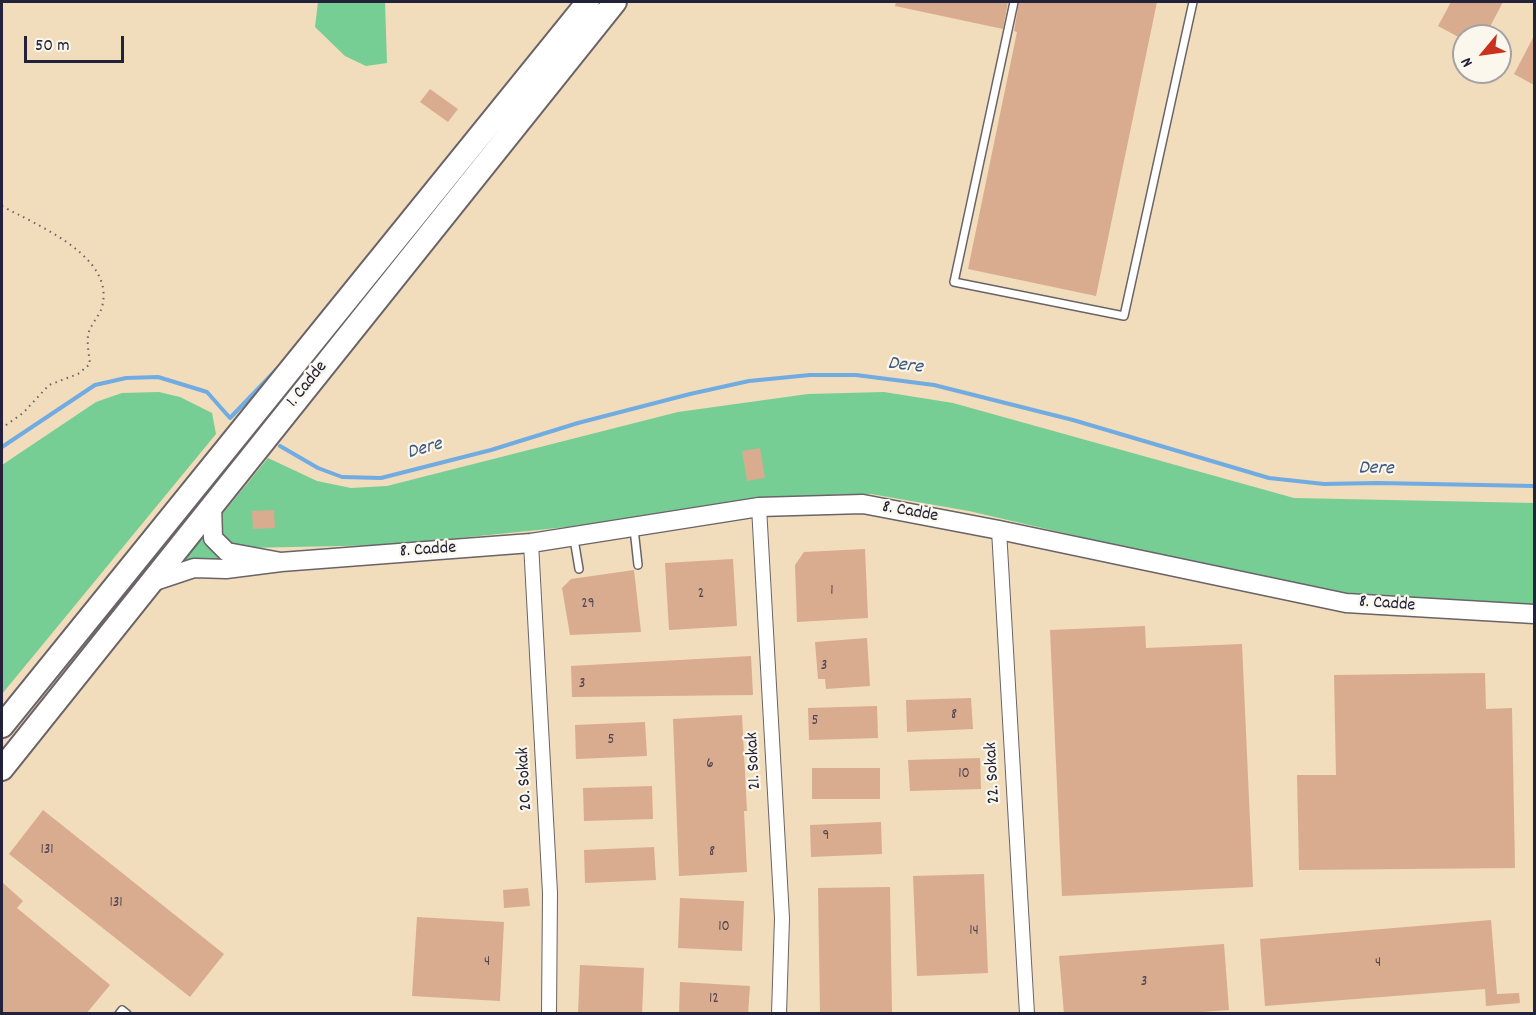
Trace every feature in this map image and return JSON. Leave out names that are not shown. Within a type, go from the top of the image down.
[{"type":"main road","name":"1. Cadde","points":[[2,726],[588,2]]},
{"type":"main road","name":"1. Cadde","points":[[2,769],[615,2]]},
{"type":"street","name":"8. Cadde","points":[[149,583],[194,568],[226,569],[281,562],[531,543],[759,507],[863,504],[999,530],[1346,603],[1534,614]]},
{"type":"street","name":"8. Cadde","points":[[212,505],[213,538],[227,552],[281,562]]},
{"type":"street","name":"21. Sokak","points":[[759,507],[782,918],[778,1014]]},
{"type":"street","name":"22. Sokak","points":[[999,530],[1027,1014]]},
{"type":"street","name":"20. Sokak","points":[[531,543],[550,893],[549,1014]]},
{"type":"lane","points":[[1014,2],[954,282],[1124,316],[1193,2]]},
{"type":"lane","points":[[633,527],[638,565]]},
{"type":"lane","points":[[574,536],[579,569]]},
{"type":"lane","points":[[119,1014],[122,1010],[126,1014]]},
{"type":"path","points":[[2,206],[70,244],[94,265],[102,283],[102,306],[88,335],[90,364],[78,374],[49,385],[23,413],[2,428]]},
{"type":"green space","points":[[318,2],[385,2],[387,63],[366,66],[345,56],[315,27]]},
{"type":"green space","points":[[159,392],[180,397],[212,413],[216,434],[2,694],[2,465],[96,402],[122,393]]},
{"type":"green space","points":[[884,392],[953,403],[1294,498],[1534,503],[1534,605],[1348,599],[969,511],[871,494],[842,494],[666,517],[390,545],[242,548],[227,541],[221,528],[220,517],[268,458],[317,481],[351,488],[387,486],[678,412],[808,394]]},
{"type":"green space","points":[[205,533],[226,561],[183,561]]},
{"type":"building","points":[[896,2],[1008,2],[1003,29],[895,6]]},
{"type":"building","points":[[1019,2],[1157,2],[1096,296],[968,269],[1017,32],[1014,31]]},
{"type":"building","points":[[1451,2],[1503,2],[1491,24],[1452,24],[1452,34],[1438,26]]},
{"type":"building","points":[[1534,36],[1534,85],[1514,74]]},
{"type":"building","points":[[430,89],[458,109],[448,122],[420,102]]},
{"type":"building","points":[[760,448],[765,478],[747,481],[742,451]]},
{"type":"building","points":[[274,510],[275,528],[253,529],[252,511]]},
{"type":"building","points":[[865,549],[868,618],[797,622],[795,565],[804,552]]},
{"type":"building","points":[[733,559],[737,626],[669,630],[665,563]]},
{"type":"building","points":[[634,570],[641,632],[570,635],[562,588],[571,579]]},
{"type":"building","points":[[1145,626],[1146,648],[1242,644],[1253,887],[1062,896],[1050,630]]},
{"type":"building","points":[[867,638],[870,686],[826,689],[825,679],[818,679],[815,642]]},
{"type":"building","points":[[751,656],[753,695],[572,697],[571,666]]},
{"type":"building","points":[[1485,673],[1486,709],[1512,708],[1515,868],[1299,870],[1297,775],[1336,775],[1334,675]]},
{"type":"building","points":[[971,698],[973,729],[907,732],[906,700]]},
{"type":"building","points":[[877,706],[878,738],[809,740],[808,708]]},
{"type":"building","points":[[742,715],[747,811],[744,811],[747,872],[679,876],[673,719]]},
{"type":"building","points":[[645,722],[647,756],[576,759],[575,725]]},
{"type":"building","points":[[980,758],[981,789],[910,791],[908,760]]},
{"type":"building","points":[[812,768],[880,768],[880,799],[812,799]]},
{"type":"building","points":[[652,786],[653,819],[584,821],[583,788]]},
{"type":"building","points":[[43,810],[224,954],[190,997],[9,854]]},
{"type":"building","points":[[881,822],[882,854],[811,857],[810,825]]},
{"type":"building","points":[[654,847],[656,880],[585,883],[584,850]]},
{"type":"building","points":[[984,874],[988,973],[917,976],[913,876]]},
{"type":"building","points":[[2,882],[23,901],[17,908],[110,985],[86,1014],[2,1014]]},
{"type":"building","points":[[890,887],[892,1014],[820,1014],[818,888]]},
{"type":"building","points":[[528,888],[530,906],[504,908],[503,890]]},
{"type":"building","points":[[680,898],[744,901],[742,951],[678,948]]},
{"type":"building","points":[[417,917],[504,922],[500,1001],[412,996]]},
{"type":"building","points":[[1491,920],[1497,994],[1519,993],[1520,1003],[1486,1006],[1485,989],[1265,1006],[1260,939]]},
{"type":"building","points":[[1224,944],[1229,1010],[1176,1014],[1064,1014],[1059,956]]},
{"type":"building","points":[[580,965],[644,968],[642,1014],[578,1014]]},
{"type":"building","points":[[680,982],[750,986],[748,1014],[679,1014]]},
{"type":"waterway","points":[[2,447],[95,385],[126,378],[158,377],[207,392],[230,418],[277,369]]},
{"type":"waterway","name":"Dere","points":[[280,446],[318,468],[342,477],[381,478],[491,450],[578,423],[749,381],[810,375],[856,375],[934,385],[1073,420],[1269,478],[1324,484],[1534,486]]}]
